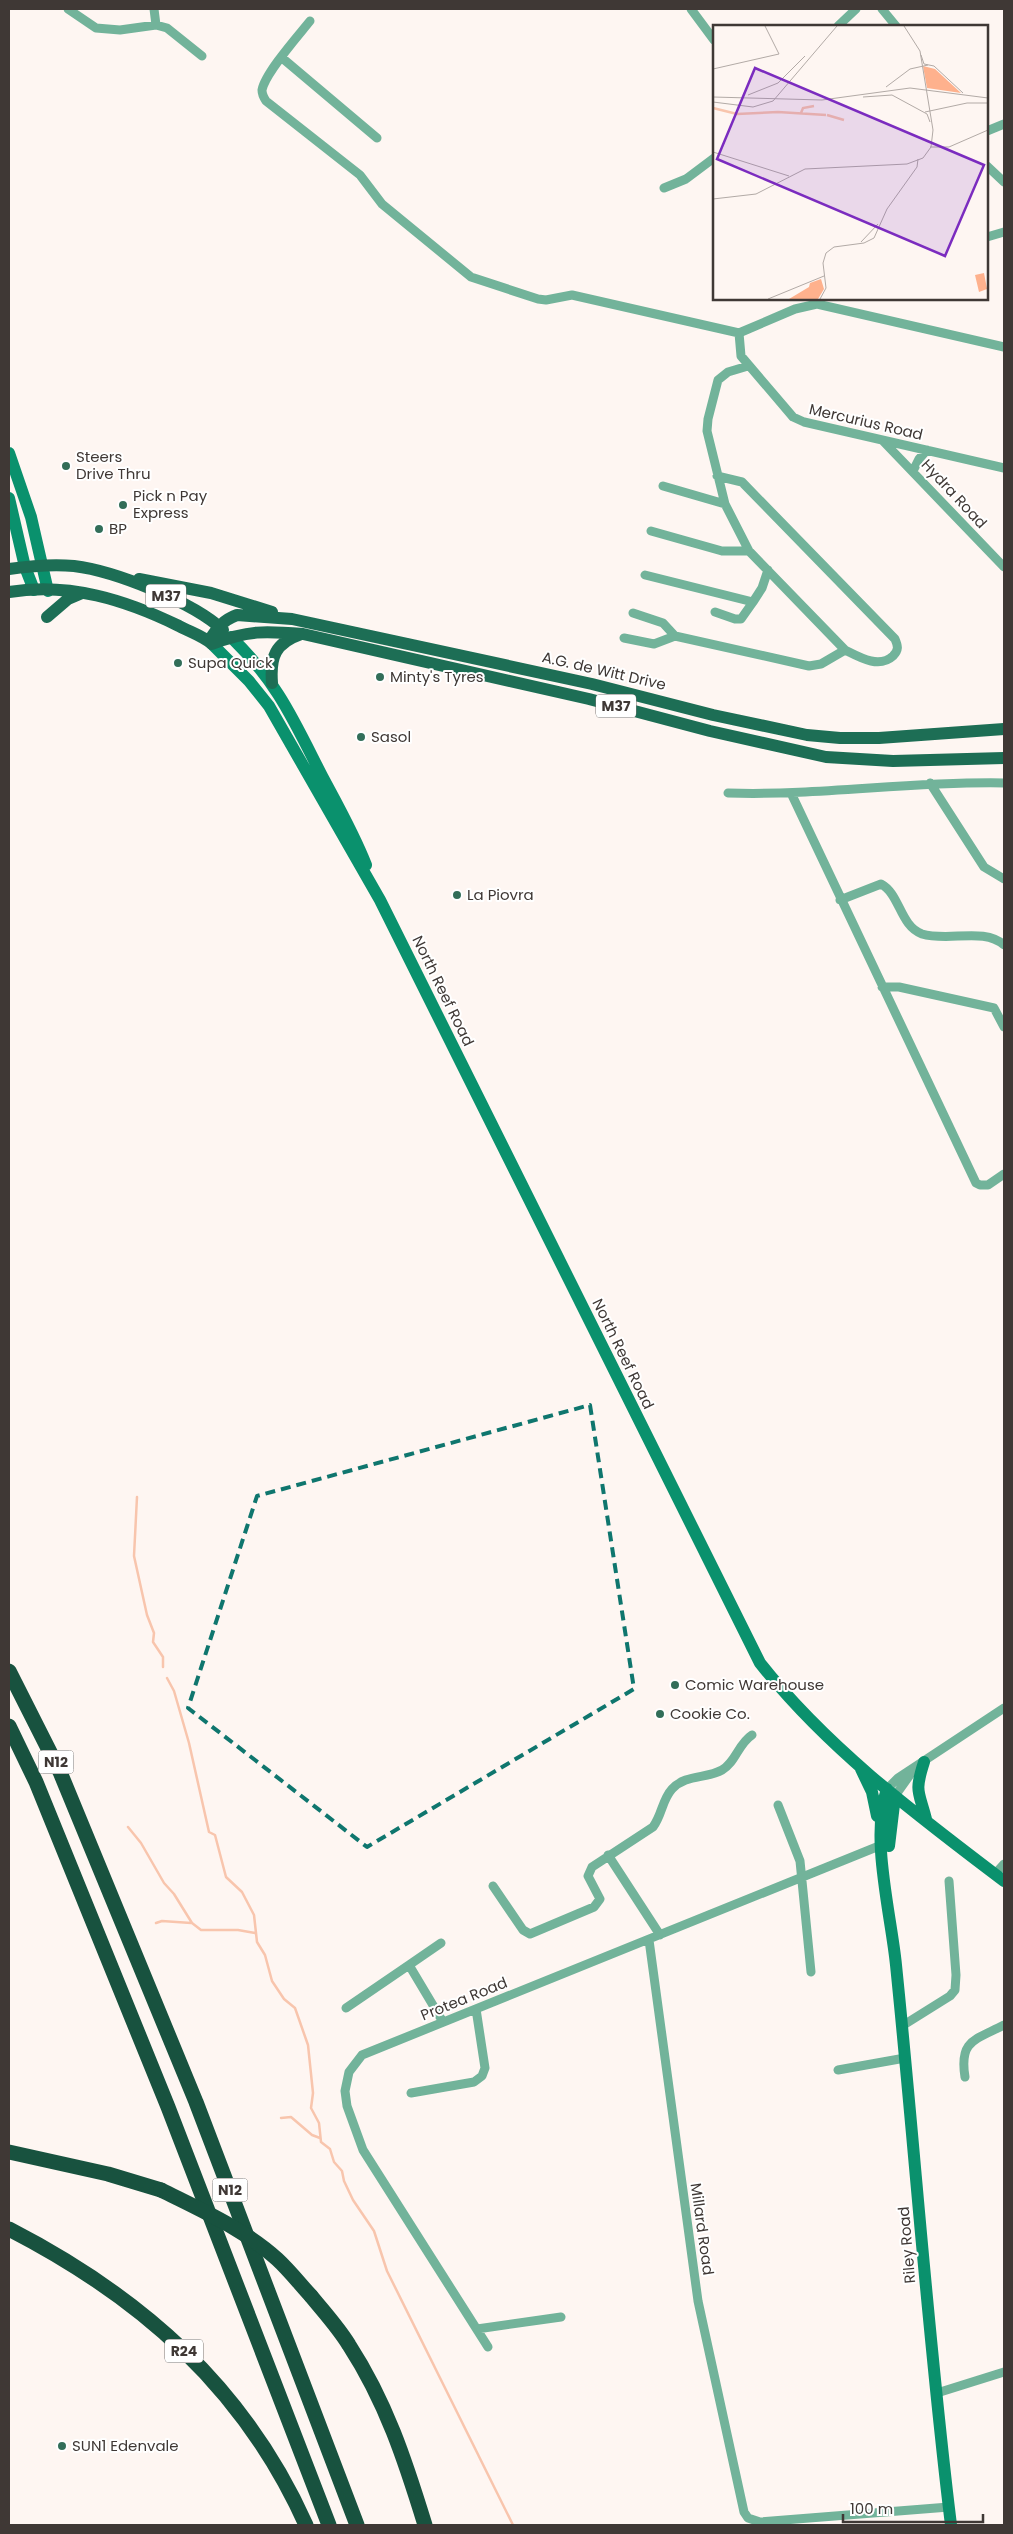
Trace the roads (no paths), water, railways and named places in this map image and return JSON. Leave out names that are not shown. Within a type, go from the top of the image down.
[{"type":"highway","name":"N12","points":[[9,1671],[60,1772],[189,2084],[357,2525]]},
{"type":"highway","name":"N12","points":[[9,1726],[36,1782],[164,2098],[329,2525]]},
{"type":"highway","points":[[9,2152],[108,2174],[161,2190],[214,2216],[276,2258],[311,2296],[349,2344],[378,2395],[402,2449],[425,2525]]},
{"type":"highway","name":"R24","points":[[9,2229],[82,2270],[138,2310],[170,2337],[230,2400],[260,2440],[287,2483],[306,2525]]},
{"type":"main road","points":[[9,453],[31,517],[48,590]]},
{"type":"main road","points":[[9,498],[25,567],[34,590]]},
{"type":"main road","name":"M37","points":[[9,569],[74,566],[95,570],[140,585],[183,604],[219,626],[230,637]]},
{"type":"main road","points":[[95,570],[211,593],[292,619]]},
{"type":"main road","name":"M37","points":[[9,592],[34,590],[84,592],[115,599],[143,608],[210,643]]},
{"type":"main road","points":[[47,617],[68,599],[84,592]]},
{"type":"main road","name":"A.G. de Witt Drive","points":[[210,643],[219,626],[236,615],[292,619],[592,684],[749,724],[807,736],[840,738],[1004,729]]},
{"type":"main road","name":"A.G. de Witt Drive","points":[[210,643],[261,631],[303,634],[590,699],[710,731],[826,757],[863,760],[1004,758]]},
{"type":"main road","points":[[272,683],[270,666],[276,651],[289,639],[303,634]]},
{"type":"main road","name":"North Reef Road","points":[[230,637],[257,662],[297,723],[322,776],[347,821],[379,898]]},
{"type":"main road","name":"North Reef Road","points":[[210,643],[249,681],[269,706],[379,898],[760,1663],[801,1712],[858,1765],[1000,1878]]},
{"type":"main road","points":[[416,660],[419,647]]},
{"type":"main road","points":[[710,731],[713,715]]},
{"type":"main road","points":[[747,739],[749,724]]},
{"type":"main road","points":[[858,1765],[872,1792],[881,1828]]},
{"type":"main road","points":[[919,1766],[918,1794],[926,1819]]},
{"type":"main road","name":"Riley Road","points":[[891,1793],[881,1804],[881,1828],[885,1844],[951,2525]]},
{"type":"main road","name":"Riley Road","points":[[885,1844],[891,1793]]},
{"type":"street","points":[[68,9],[96,28],[120,30],[156,26],[167,28],[202,56]]},
{"type":"street","points":[[154,9],[156,26]]},
{"type":"street","points":[[691,9],[713,39]]},
{"type":"street","points":[[839,25],[856,9]]},
{"type":"street","points":[[882,9],[895,25]]},
{"type":"street","points":[[310,21],[281,57],[262,88],[266,101],[360,174],[382,204],[471,277],[538,299],[546,300],[572,295],[739,333],[795,309],[816,304],[1004,347]]},
{"type":"street","points":[[281,57],[377,138]]},
{"type":"street","points":[[988,131],[1004,124]]},
{"type":"street","points":[[664,188],[686,179],[713,159]]},
{"type":"street","points":[[988,167],[1004,182]]},
{"type":"street","points":[[988,237],[1004,232]]},
{"type":"street","name":"Mercurius Road","points":[[739,333],[741,356],[793,417],[804,422],[1004,468]]},
{"type":"street","points":[[717,476],[742,482],[895,639],[898,646],[897,652],[881,662],[872,662],[845,650],[750,551],[726,504],[717,476],[707,431],[715,388],[722,375],[748,366]]},
{"type":"street","name":"Hydra Road","points":[[882,440],[1004,567]]},
{"type":"street","points":[[912,470],[928,450]]},
{"type":"street","points":[[663,486],[726,504]]},
{"type":"street","points":[[651,530],[722,550],[750,551]]},
{"type":"street","points":[[716,612],[735,619],[740,618],[762,588],[768,570]]},
{"type":"street","points":[[645,575],[753,602]]},
{"type":"street","points":[[633,613],[667,625],[675,636]]},
{"type":"street","points":[[624,638],[654,644],[675,636],[809,666],[821,664],[845,650]]},
{"type":"street","points":[[930,783],[984,867],[1004,879]]},
{"type":"street","points":[[728,793],[791,792],[930,783],[1004,783]]},
{"type":"street","points":[[791,792],[840,900],[976,1183],[980,1186],[988,1185],[1004,1174]]},
{"type":"street","points":[[840,900],[881,884],[890,892],[915,930],[939,938],[991,936],[1004,945]]},
{"type":"street","points":[[882,988],[894,986],[994,1008],[1004,1004]]},
{"type":"street","points":[[994,1008],[1004,1027]]},
{"type":"street","points":[[891,1793],[919,1766],[1004,1708]]},
{"type":"street","points":[[493,1886],[526,1933],[535,1933],[598,1904],[600,1899],[590,1880],[589,1871],[608,1855],[653,1827],[659,1819],[665,1799],[672,1789],[683,1781],[722,1770],[730,1762],[744,1740],[752,1735]]},
{"type":"street","points":[[778,1805],[800,1861],[811,1972]]},
{"type":"street","name":"Protea Road","points":[[488,2347],[363,2150],[347,2106],[345,2091],[349,2072],[362,2055],[885,1844]]},
{"type":"street","points":[[608,1855],[660,1935]]},
{"type":"street","points":[[1000,1878],[1004,1864]]},
{"type":"street","points":[[902,2026],[950,1996],[955,1990],[956,1975],[949,1881]]},
{"type":"street","name":"Millard Road","points":[[648,1940],[698,2301],[744,2512],[748,2518],[760,2522],[949,2508]]},
{"type":"street","points":[[346,2008],[441,1943]]},
{"type":"street","points":[[409,1965],[443,2022]]},
{"type":"street","points":[[411,2093],[474,2082],[482,2076],[485,2068],[476,2009]]},
{"type":"street","points":[[965,2077],[962,2060],[968,2046],[1004,2025]]},
{"type":"street","points":[[838,2070],[905,2058]]},
{"type":"street","points":[[476,2329],[561,2317]]},
{"type":"street","points":[[937,2393],[1004,2372]]},
{"type":"waterway","points":[[137,1497],[134,1556],[147,1615],[154,1633],[153,1642],[163,1657],[163,1667]]},
{"type":"waterway","points":[[167,1678],[174,1691],[189,1743],[209,1832],[215,1835],[226,1877],[242,1892],[254,1915],[257,1942],[265,1955],[272,1981],[284,1999],[295,2008],[308,2045],[313,2093],[311,2108],[319,2123],[321,2142],[330,2149],[334,2162],[342,2171],[344,2181],[353,2200],[374,2231],[387,2271],[513,2525]]},
{"type":"waterway","points":[[128,1827],[141,1843],[164,1883],[174,1894],[192,1923],[201,1930],[238,1930],[255,1933]]},
{"type":"waterway","points":[[156,1923],[162,1921],[191,1923]]},
{"type":"waterway","points":[[281,2118],[291,2117],[312,2135],[320,2138]]},
{"type":"place","name":"Steers Drive Thru","points":[[66,466]]},
{"type":"place","name":"Pick n Pay Express","points":[[123,505]]},
{"type":"place","name":"BP","points":[[99,529]]},
{"type":"place","name":"Supa Quick","points":[[178,663]]},
{"type":"place","name":"Minty's Tyres","points":[[380,677]]},
{"type":"place","name":"Sasol","points":[[361,737]]},
{"type":"place","name":"La Piovra","points":[[457,895]]},
{"type":"place","name":"Comic Warehouse","points":[[675,1685]]},
{"type":"place","name":"Cookie Co.","points":[[660,1714]]},
{"type":"place","name":"SUN1 Edenvale","points":[[62,2446]]}]
